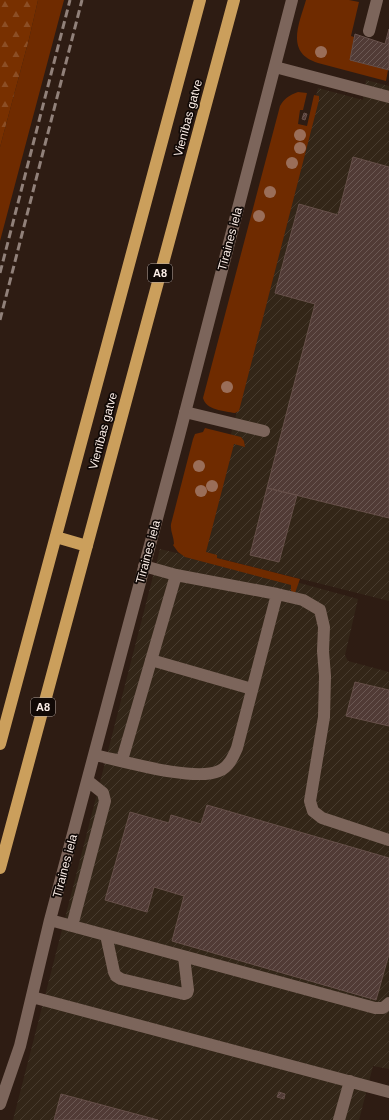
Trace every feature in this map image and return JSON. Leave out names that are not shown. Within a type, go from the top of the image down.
[{"type":"highway","name":"Vienības gatve","points":[[0,744],[200,0]]},
{"type":"highway","name":"Vienības gatve","points":[[0,868],[234,0]]},
{"type":"highway","points":[[56,537],[87,546]]},
{"type":"street","name":"Tīraines iela","points":[[0,1104],[20,1046],[50,920],[95,755],[292,0]]},
{"type":"street","points":[[369,31],[377,0]]},
{"type":"street","points":[[275,67],[389,97]]},
{"type":"street","points":[[185,412],[264,431]]},
{"type":"street","points":[[144,566],[176,575],[303,600],[320,610],[324,627],[324,716],[310,801],[313,811],[322,818],[389,840]]},
{"type":"street","points":[[122,760],[176,575]]},
{"type":"street","points":[[95,755],[185,774],[199,775],[220,771],[228,764],[234,757],[237,748],[278,594]]},
{"type":"street","points":[[151,660],[252,689]]},
{"type":"street","points":[[72,926],[105,801],[103,793],[88,781]]},
{"type":"street","points":[[50,920],[375,1008],[384,1008],[389,1003]]},
{"type":"street","points":[[106,934],[114,972],[116,976],[121,979],[184,994],[187,993],[188,990],[184,957]]},
{"type":"street","points":[[32,997],[389,1092]]},
{"type":"street","points":[[339,1120],[350,1081]]},
{"type":"shaded area","points":[[38,0],[64,0],[0,241],[0,147]]},
{"type":"shaded area","points":[[306,0],[349,0],[359,2],[351,36],[354,37],[350,60],[388,70],[386,81],[318,63],[308,58],[301,52],[297,37],[300,19]]},
{"type":"shaded area","points":[[366,80],[389,86],[389,601],[199,553],[234,423],[318,88],[363,100]]},
{"type":"shaded area","points":[[298,92],[307,93],[303,110],[300,110],[298,124],[307,126],[314,95],[319,96],[319,100],[239,411],[235,413],[221,411],[208,405],[203,398],[280,106],[283,101],[292,94]]},
{"type":"shaded area","points":[[205,428],[241,437],[244,441],[245,447],[234,444],[206,552],[217,555],[217,558],[300,579],[295,593],[291,591],[291,585],[185,557],[178,552],[173,545],[174,541],[171,524],[193,439],[195,434],[203,432]]},
{"type":"shaded area","points":[[160,549],[296,582],[358,599],[345,655],[348,661],[389,672],[389,1069],[373,1066],[359,1120],[13,1120]]},
{"type":"green space","points":[[0,0],[38,0],[0,147]]},
{"type":"building","points":[[389,29],[389,70],[350,60],[355,34],[385,44]]},
{"type":"building","points":[[304,113],[307,114],[305,120],[302,119]]},
{"type":"building","points":[[353,157],[389,167],[389,518],[267,488],[315,304],[275,293],[299,204],[338,215]]},
{"type":"building","points":[[267,488],[297,495],[279,562],[250,555]]},
{"type":"building","points":[[355,682],[389,690],[389,726],[346,716]]},
{"type":"building","points":[[207,805],[389,858],[389,954],[376,1000],[172,941],[184,896],[154,887],[147,912],[105,900],[130,812],[169,823],[171,815],[201,824]]},
{"type":"building","points":[[279,1092],[285,1094],[284,1099],[277,1097]]},
{"type":"building","points":[[61,1094],[158,1120],[54,1120]]},
{"type":"railway","points":[[0,273],[70,0]]},
{"type":"railway","points":[[0,320],[82,0]]}]
